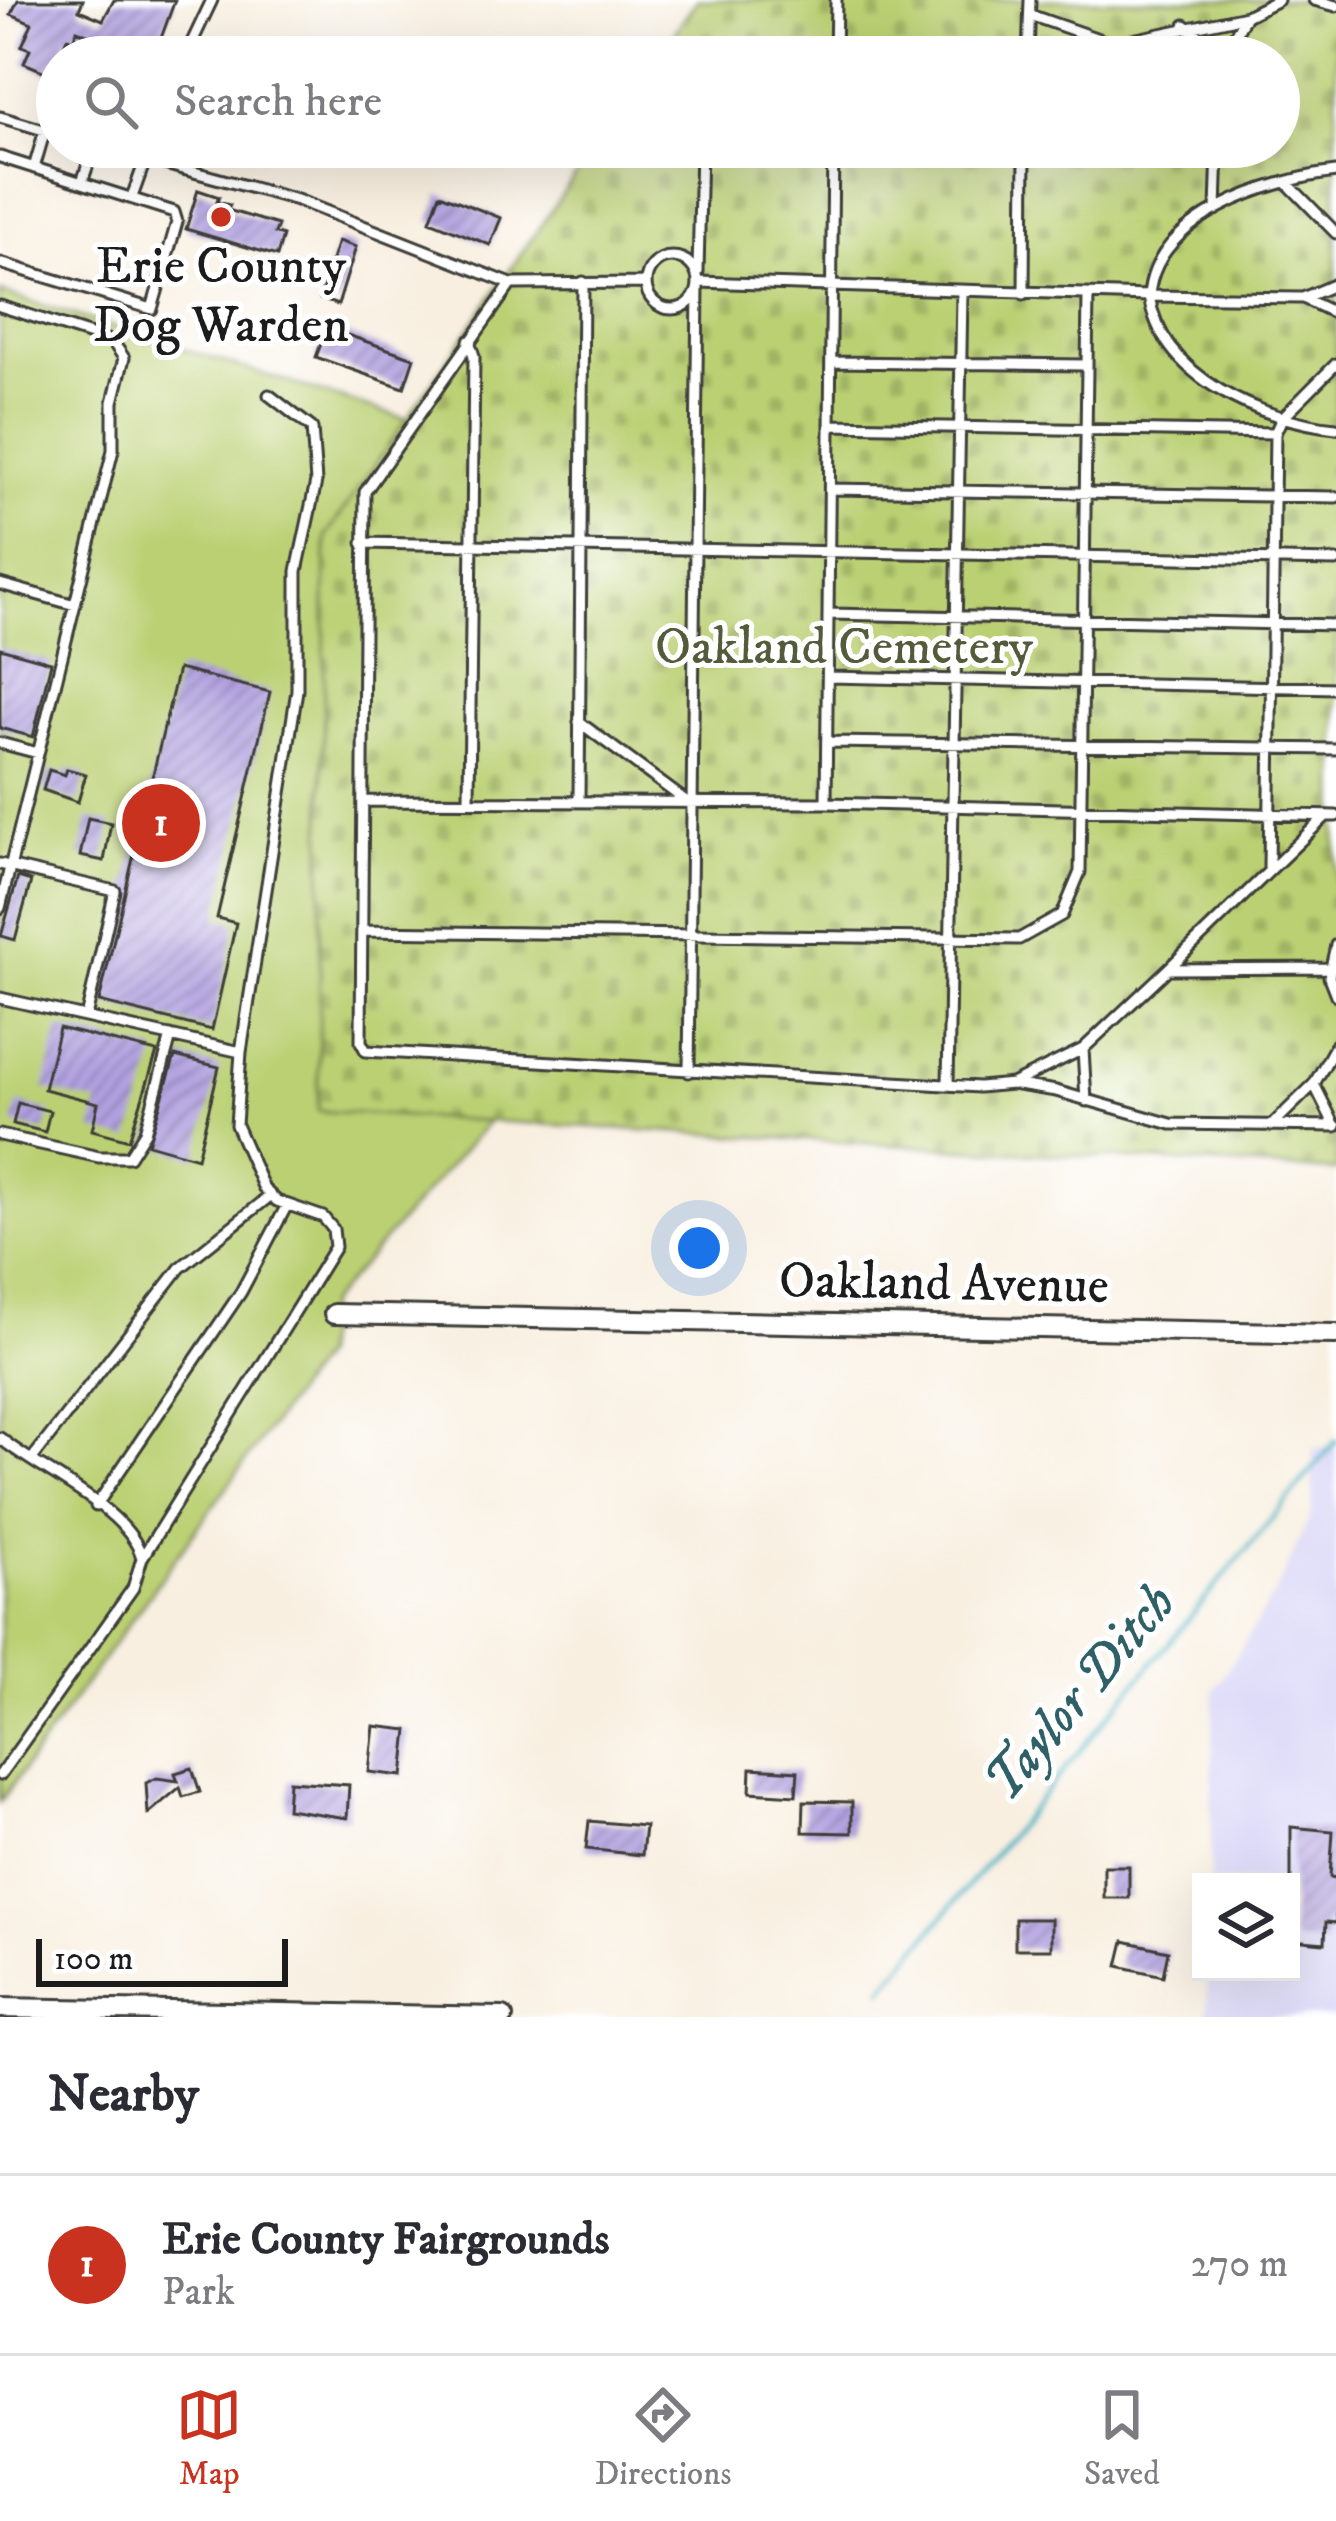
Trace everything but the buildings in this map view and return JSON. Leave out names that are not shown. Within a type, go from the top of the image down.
[{"type":"street","name":"Oakland Avenue","points":[[334,1315],[1336,1334]]},
{"type":"street","points":[[0,2008],[502,2017]]},
{"type":"lane","points":[[195,36],[212,0]]},
{"type":"lane","points":[[835,36],[836,0]]},
{"type":"lane","points":[[1029,36],[1030,0]]},
{"type":"lane","points":[[1143,36],[1246,16],[1278,0]]},
{"type":"lane","points":[[1314,0],[1336,6]]},
{"type":"lane","points":[[1030,15],[1090,36]]},
{"type":"lane","points":[[1233,36],[1246,16]]},
{"type":"lane","points":[[1185,25],[1199,36]]},
{"type":"lane","points":[[0,117],[36,128]]},
{"type":"lane","points":[[0,157],[174,212],[177,222],[152,309],[0,262]]},
{"type":"lane","points":[[34,168],[36,164]]},
{"type":"lane","points":[[82,182],[88,168]]},
{"type":"lane","points":[[132,197],[143,168]]},
{"type":"lane","points":[[196,168],[297,200],[511,284],[646,283]]},
{"type":"lane","points":[[689,1072],[701,168]]},
{"type":"lane","points":[[826,802],[833,168]]},
{"type":"lane","points":[[1024,294],[1025,168]]},
{"type":"lane","points":[[1216,210],[1217,168]]},
{"type":"lane","points":[[1336,172],[1287,183],[1216,210],[1160,261],[1149,296],[1172,353],[1226,392],[1282,418],[1336,428]]},
{"type":"lane","points":[[1287,183],[1336,232]]},
{"type":"lane","points":[[672,256],[688,262],[698,282],[690,302],[674,309],[652,299],[646,283],[657,262],[672,256]]},
{"type":"lane","points":[[578,800],[583,282]]},
{"type":"lane","points":[[698,282],[962,294],[1303,298],[1336,284]]},
{"type":"lane","points":[[511,284],[365,492],[361,1042],[366,1051],[689,1072],[1012,1084],[1171,1124],[1336,1126],[1314,1084]]},
{"type":"lane","points":[[948,1085],[962,294]]},
{"type":"lane","points":[[362,931],[1019,939],[1062,915],[1080,872],[1088,295]]},
{"type":"lane","points":[[1303,298],[1336,314]]},
{"type":"lane","points":[[0,306],[113,342],[123,352],[113,402],[113,451],[5,866],[0,908]]},
{"type":"lane","points":[[469,341],[474,356],[469,799]]},
{"type":"lane","points":[[832,362],[1086,365]]},
{"type":"lane","points":[[1269,867],[1275,434],[1282,418],[1336,364]]},
{"type":"lane","points":[[0,1775],[134,1588],[142,1558],[332,1256],[335,1236],[328,1222],[270,1196],[239,1141],[241,1052],[297,690],[297,571],[316,482],[312,428],[269,395]]},
{"type":"lane","points":[[831,425],[1275,434]]},
{"type":"lane","points":[[831,489],[1336,497]]},
{"type":"lane","points":[[363,543],[1336,561]]},
{"type":"lane","points":[[0,584],[75,605]]},
{"type":"lane","points":[[830,614],[1336,625]]},
{"type":"lane","points":[[829,677],[1336,688]]},
{"type":"lane","points":[[579,722],[691,804]]},
{"type":"lane","points":[[828,742],[1336,749]]},
{"type":"lane","points":[[0,743],[38,753]]},
{"type":"lane","points":[[363,801],[826,802],[1331,816]]},
{"type":"lane","points":[[1012,1084],[1083,1048],[1269,867],[1331,816]]},
{"type":"lane","points":[[5,866],[115,891],[86,1017]]},
{"type":"lane","points":[[1336,945],[1329,968],[1336,994]]},
{"type":"lane","points":[[1168,969],[1329,968]]},
{"type":"lane","points":[[0,998],[241,1052]]},
{"type":"lane","points":[[0,1135],[98,1157],[129,1157],[146,1132],[171,1036]]},
{"type":"lane","points":[[1271,1126],[1314,1084],[1336,1045]]},
{"type":"lane","points":[[1083,1048],[1086,1101]]},
{"type":"lane","points":[[32,1459],[180,1268],[270,1196]]},
{"type":"lane","points":[[97,1506],[241,1292],[287,1205]]},
{"type":"lane","points":[[0,1438],[97,1506],[131,1535],[142,1558]]},
{"type":"shaded area","points":[[1313,1448],[1336,1448],[1336,2017],[1207,2017],[1208,1981],[1300,1981],[1300,1873],[1210,1873],[1214,1691],[1277,1590],[1312,1512]]},
{"type":"green space","name":"Oakland Cemetery","points":[[697,0],[1336,0],[1336,1171],[318,1111],[326,536],[580,168],[1300,168],[1300,36],[672,36]]},
{"type":"green space","points":[[0,292],[407,419],[326,536],[319,1111],[492,1117],[327,1305],[321,1356],[0,1802]]},
{"type":"waterway","name":"Taylor Ditch","points":[[882,1990],[1336,1441]]},
{"type":"place","name":"Erie County Dog Warden","points":[[221,217]]},
{"type":"place","name":"Erie County Fairgrounds","points":[[161,823]]}]
